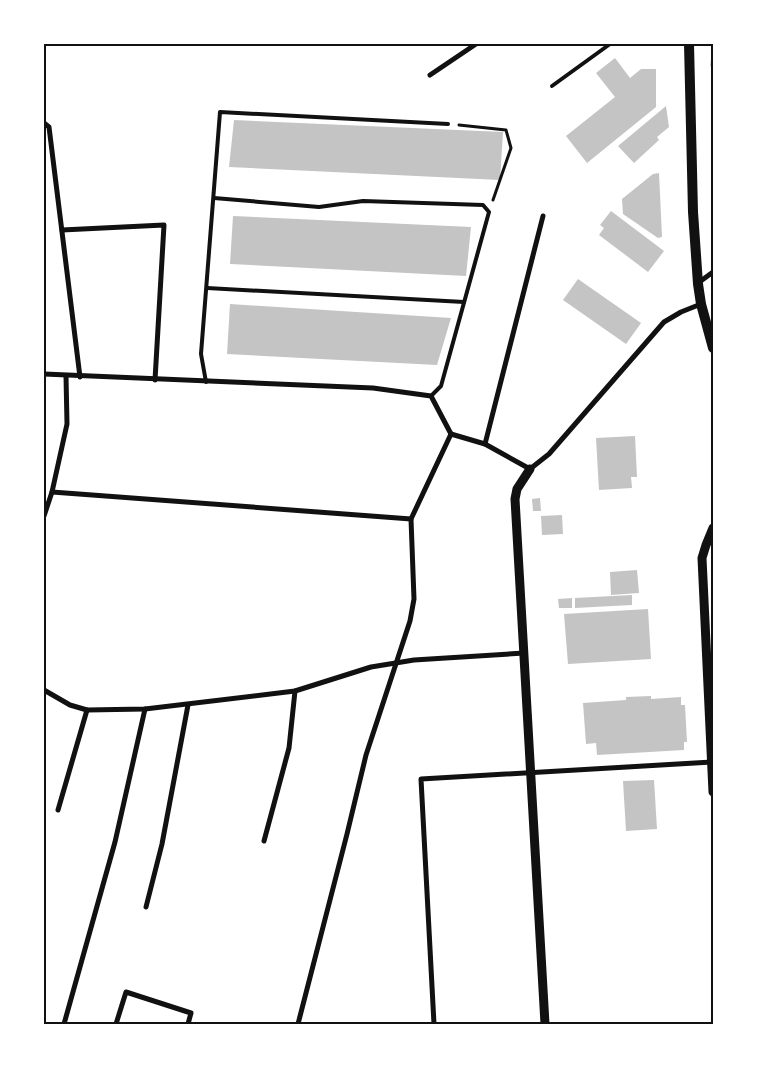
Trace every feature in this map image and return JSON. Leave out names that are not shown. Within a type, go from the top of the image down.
[{"type":"main road","points":[[689,44],[693,212],[698,284],[701,304],[713,348]]},
{"type":"street","points":[[430,75],[476,44]]},
{"type":"street","points":[[44,122],[49,127],[80,377]]},
{"type":"street","points":[[485,444],[543,216]]},
{"type":"street","points":[[62,230],[164,225],[156,380]]},
{"type":"street","points":[[698,284],[713,272]]},
{"type":"street","points":[[545,1024],[514,498],[517,489],[530,470],[548,454],[664,322],[681,312],[701,304]]},
{"type":"street","points":[[44,374],[373,388],[431,396],[450,434],[485,444],[530,470]]},
{"type":"street","points":[[44,516],[52,492],[67,424],[66,376]]},
{"type":"street","points":[[298,1024],[366,755],[410,622],[414,599],[411,519],[450,434]]},
{"type":"street","points":[[52,492],[411,519]]},
{"type":"street","points":[[713,528],[702,558],[713,792]]},
{"type":"street","points":[[44,690],[70,705],[87,710],[145,710],[295,691],[371,667],[414,660],[524,653]]},
{"type":"street","points":[[264,842],[289,748],[295,691]]},
{"type":"street","points":[[146,907],[162,844],[188,705]]},
{"type":"street","points":[[58,810],[87,710]]},
{"type":"street","points":[[64,1024],[115,842],[145,710]]},
{"type":"street","points":[[434,1024],[421,779],[712,762]]},
{"type":"street","points":[[116,1024],[126,992],[191,1013],[188,1024]]},
{"type":"lane","points":[[552,86],[610,44]]},
{"type":"lane","points":[[206,382],[202,354],[220,112],[448,124]]},
{"type":"lane","points":[[214,198],[319,207],[362,201],[483,206],[488,212],[464,302],[441,386],[431,396]]},
{"type":"lane","points":[[206,288],[464,302]]},
{"type":"path","points":[[448,124],[506,130],[511,148],[488,212]]},
{"type":"building","points":[[713,57],[713,72],[710,66]]},
{"type":"building","points":[[615,58],[630,78],[641,69],[656,69],[656,107],[587,163],[566,136],[615,97],[596,73]]},
{"type":"building","points":[[666,106],[669,127],[657,137],[659,140],[634,163],[618,146]]},
{"type":"building","points":[[234,120],[503,132],[500,180],[229,167]]},
{"type":"building","points":[[659,173],[662,237],[658,238],[623,214],[622,199],[653,174]]},
{"type":"building","points":[[611,211],[664,251],[648,272],[599,235],[604,228],[600,225]]},
{"type":"building","points":[[233,216],[471,227],[466,276],[230,264]]},
{"type":"building","points":[[578,279],[641,323],[626,344],[563,300]]},
{"type":"building","points":[[230,304],[451,318],[437,365],[227,354]]},
{"type":"building","points":[[635,436],[637,477],[631,477],[632,488],[599,490],[596,438]]},
{"type":"building","points":[[540,498],[541,511],[533,511],[532,499]]},
{"type":"building","points":[[562,515],[563,534],[542,535],[541,516]]},
{"type":"building","points":[[637,570],[639,593],[611,595],[610,572]]},
{"type":"building","points":[[632,595],[632,605],[575,608],[575,598]]},
{"type":"building","points":[[572,598],[572,608],[559,608],[558,599]]},
{"type":"building","points":[[648,609],[651,659],[568,664],[564,614]]},
{"type":"building","points":[[651,696],[651,699],[681,697],[681,705],[685,705],[687,742],[684,742],[684,750],[597,755],[596,743],[586,744],[583,703],[626,700],[626,697]]},
{"type":"building","points":[[654,780],[657,829],[626,831],[623,781]]}]
